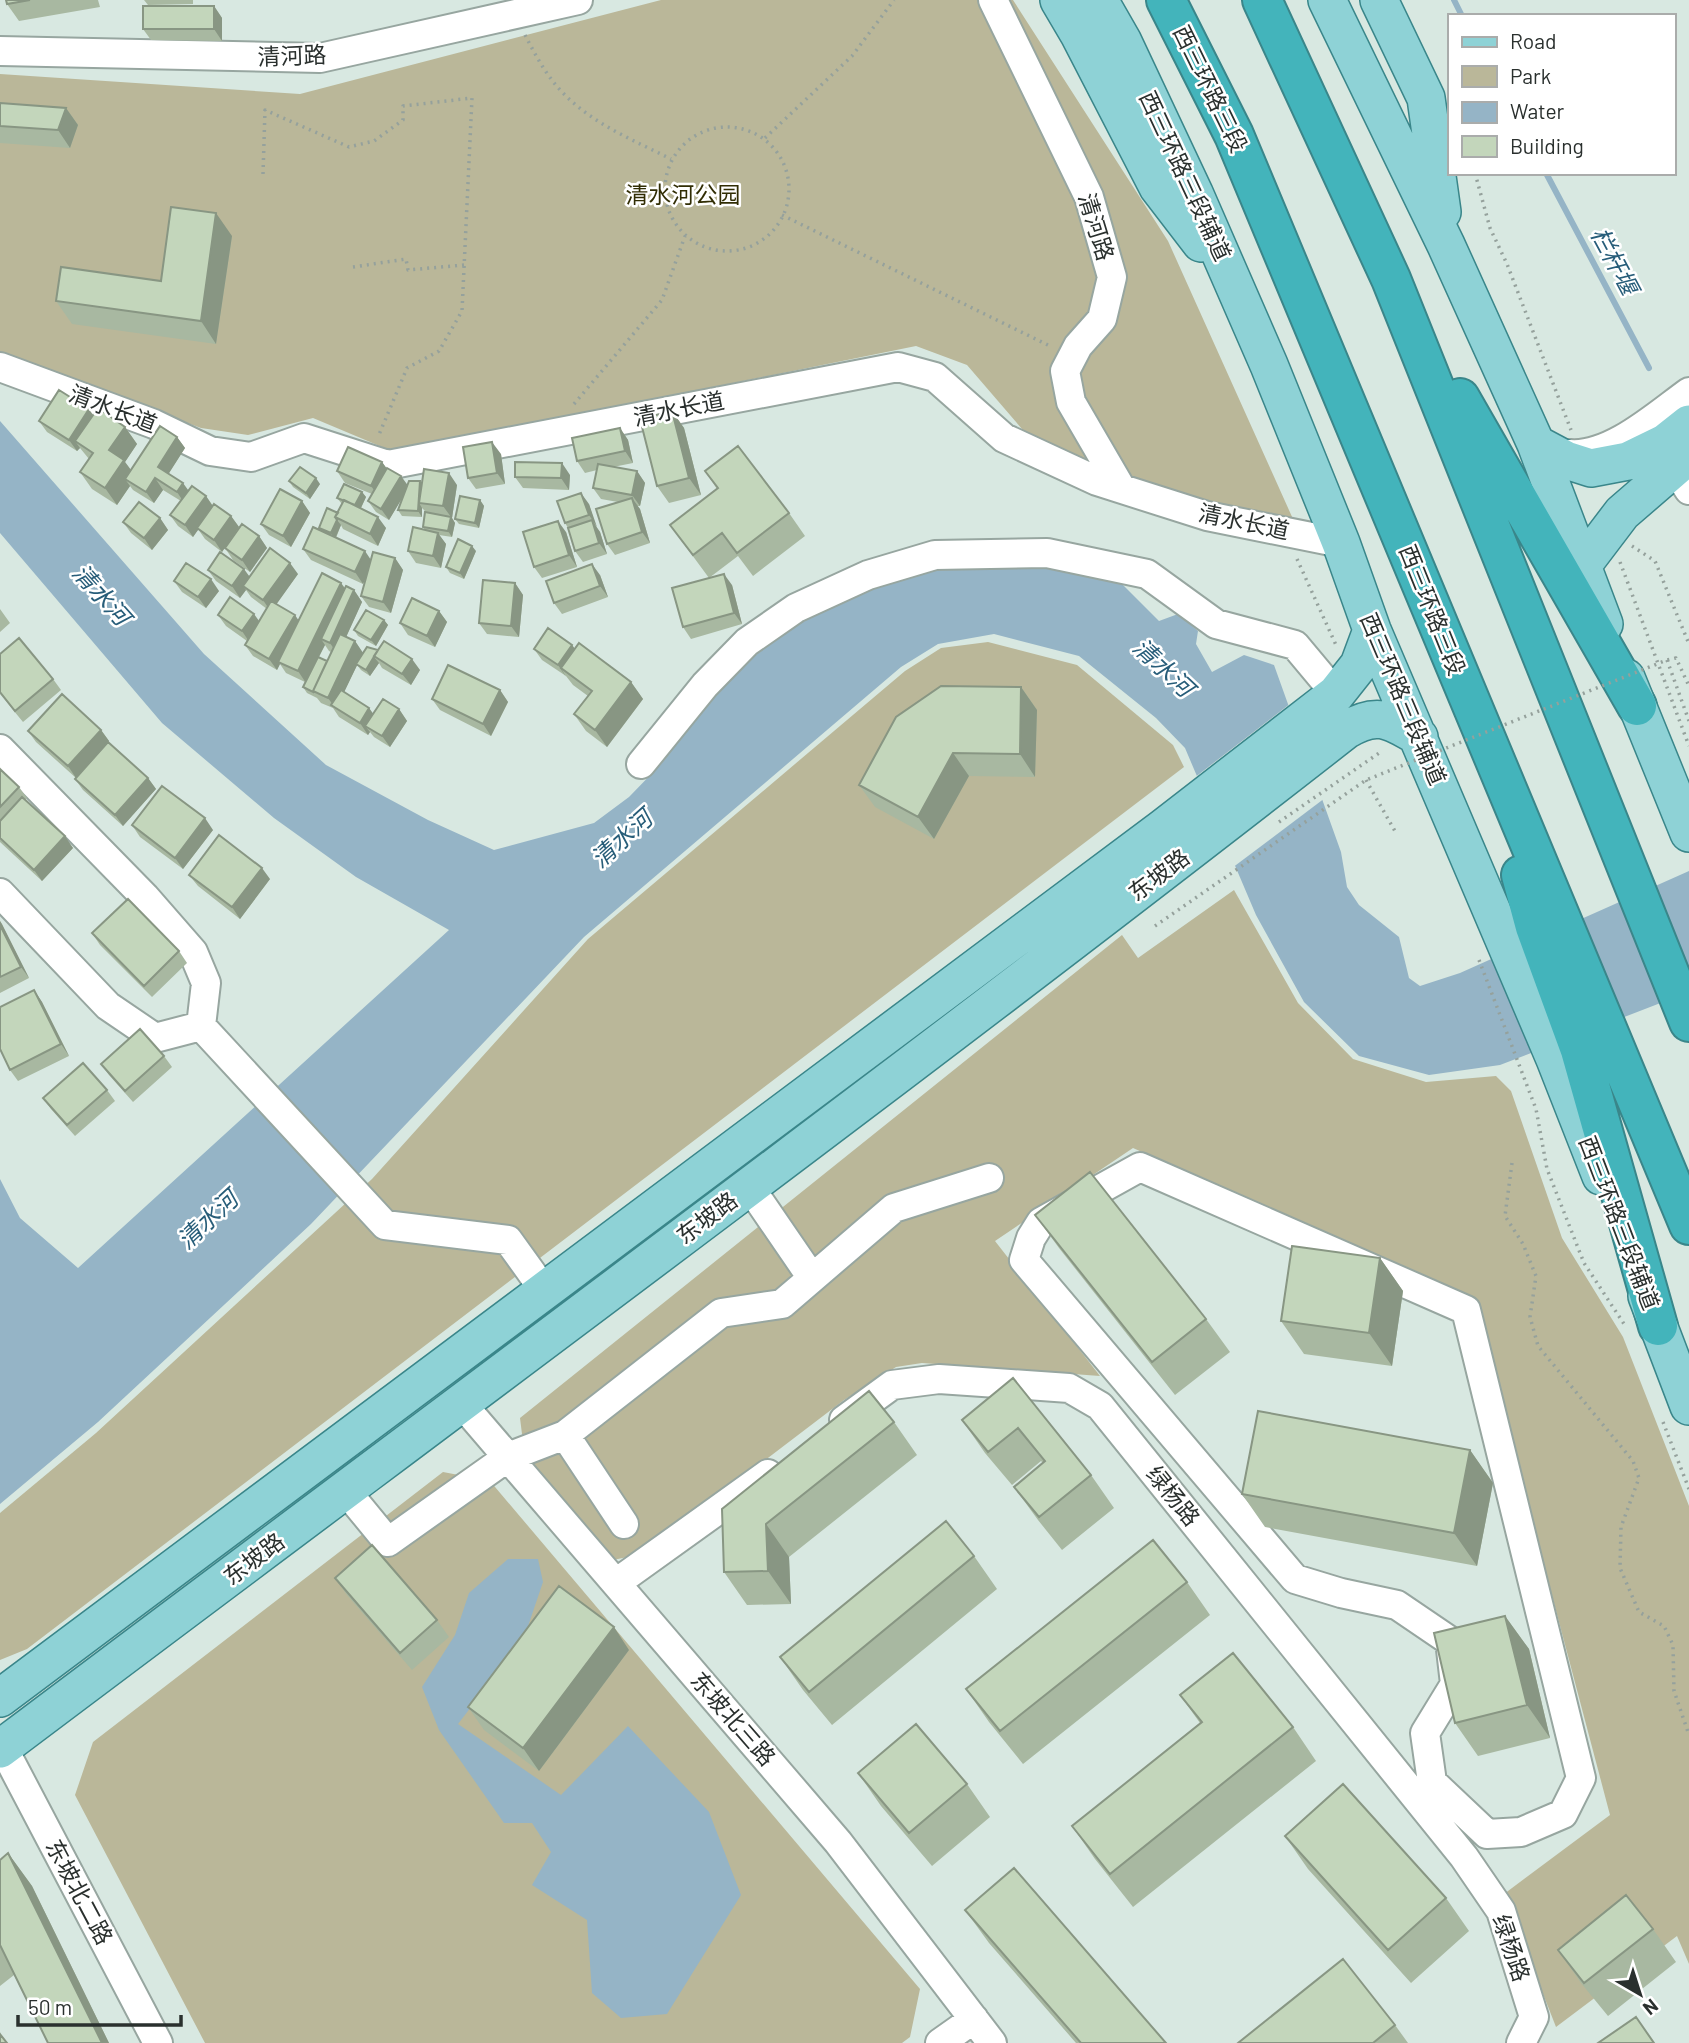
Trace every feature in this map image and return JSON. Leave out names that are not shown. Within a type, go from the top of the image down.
[{"type":"highway","name":"西三环路三段","points":[[1166,0],[1234,135],[1489,747],[1519,933],[1581,1048],[1689,1225]]},
{"type":"highway","points":[[1262,0],[1391,279],[1686,1014]]},
{"type":"highway","points":[[1391,279],[1637,706]]},
{"type":"highway","points":[[1581,1048],[1643,1329]]},
{"type":"main road","points":[[1059,0],[1158,187],[1237,291]]},
{"type":"main road","name":"西三环路三段辅道","points":[[1099,0],[1123,42],[1237,291],[1341,543],[1372,630],[1389,742],[1519,933],[1581,1048]]},
{"type":"main road","points":[[1327,0],[1545,449],[1581,567],[1689,833]]},
{"type":"main road","points":[[1379,0],[1426,98],[1446,245]]},
{"type":"main road","points":[[1545,449],[1591,468],[1628,461],[1665,443],[1689,424]]},
{"type":"main road","points":[[1581,567],[1622,513],[1684,468]]},
{"type":"main road","name":"东坡路","points":[[1,1746],[346,1491],[748,1186],[1173,842],[1335,692],[1359,665],[1372,630]]},
{"type":"main road","points":[[1335,692],[1389,742]]},
{"type":"main road","name":"东坡路","points":[[0,1698],[544,1290],[1173,842],[1389,742]]},
{"type":"main road","name":"西三环路三段辅道","points":[[1643,1329],[1675,1411]]},
{"type":"street","name":"清河路","points":[[0,51],[320,58],[513,7],[578,0]]},
{"type":"street","name":"清河路","points":[[993,0],[1089,197],[1112,277],[1102,319],[1078,346],[1072,358]]},
{"type":"street","points":[[1072,358],[1065,371],[1071,402],[1121,488]]},
{"type":"street","name":"清水长道","points":[[0,367],[155,424],[210,451],[251,457],[304,438],[387,465],[898,367],[935,377],[1004,438],[1097,481],[1207,516],[1341,543]]},
{"type":"street","points":[[1545,449],[1576,455],[1600,449],[1626,437],[1689,392]]},
{"type":"street","points":[[641,764],[705,685],[747,642],[796,608],[867,575],[935,555],[1047,553],[1147,574],[1216,624],[1295,645],[1335,692]]},
{"type":"street","points":[[0,749],[145,897],[194,952],[206,983],[201,1026],[385,1225],[508,1240],[544,1290]]},
{"type":"street","points":[[0,893],[108,1006],[155,1038],[201,1026]]},
{"type":"street","points":[[1464,1857],[1487,1834],[1521,1832],[1563,1814],[1581,1778],[1466,1310],[1140,1167],[1041,1222],[1031,1238],[1024,1260],[1295,1579],[1341,1593],[1397,1605],[1450,1641],[1455,1684],[1425,1733],[1432,1782],[1487,1834]]},
{"type":"street","points":[[346,1491],[388,1542],[508,1457],[565,1435],[721,1313],[782,1304],[894,1208],[989,1178]]},
{"type":"street","points":[[748,1186],[812,1278]]},
{"type":"street","name":"绿杨路","points":[[826,1433],[892,1385],[939,1379],[1069,1388],[1100,1406],[1464,1857],[1501,1911],[1534,2017],[1521,2043]]},
{"type":"street","name":"东坡北三路","points":[[462,1404],[838,1842],[992,2043]]},
{"type":"street","points":[[565,1435],[624,1524]]},
{"type":"street","points":[[617,1583],[793,1457]]},
{"type":"street","name":"东坡北二路","points":[[1,1746],[158,2043]]},
{"type":"street","points":[[940,2043],[974,2019]]},
{"type":"path","points":[[764,139],[852,56],[894,0]]},
{"type":"path","points":[[513,7],[540,63],[564,94],[601,124],[671,159]]},
{"type":"path","points":[[263,174],[265,110],[349,147],[374,141],[403,120],[403,106],[472,98],[462,311],[439,351],[407,368],[369,458]]},
{"type":"path","points":[[724,126],[745,129],[764,139],[778,153],[787,171],[789,191],[775,228],[760,241],[742,249],[722,251],[702,247],[685,236],[673,221],[665,201],[664,179],[671,159],[685,142],[694,136],[724,126]]},
{"type":"path","points":[[782,215],[1072,358]]},
{"type":"path","points":[[549,434],[662,300],[685,236]]},
{"type":"path","points":[[353,267],[406,259],[408,270],[464,265]]},
{"type":"path","points":[[1293,533],[1293,550],[1335,692]]},
{"type":"path","points":[[1655,561],[1689,644]]},
{"type":"path","points":[[1155,926],[1366,780],[1667,660],[1676,658],[1689,686]]},
{"type":"path","points":[[1667,660],[1689,721]]},
{"type":"path","points":[[1345,776],[1389,742]]},
{"type":"path","points":[[1366,780],[1396,833]]},
{"type":"path","points":[[1519,933],[1520,1067],[1536,1109],[1547,1169],[1584,1263],[1643,1329]]},
{"type":"path","points":[[1513,1163],[1505,1216],[1523,1244],[1536,1276],[1530,1317],[1538,1346],[1633,1461],[1639,1478],[1621,1527],[1620,1568],[1639,1612],[1664,1626],[1673,1645],[1674,1692],[1689,1735]]},
{"type":"path","points":[[1675,1411],[1689,1489]]},
{"type":"green space","name":"清水河公园","points":[[661,0],[1013,0],[1168,241],[1293,519],[1159,491],[1028,436],[967,365],[916,346],[394,452],[313,418],[248,435],[201,428],[0,354],[0,74],[300,94]]},
{"type":"green space","points":[[988,642],[1077,665],[1173,745],[1184,767],[27,1649],[0,1660],[0,1513],[96,1433],[372,1179],[588,939],[905,671],[941,648]]},
{"type":"green space","points":[[1234,890],[1298,1003],[1353,1059],[1426,1082],[1496,1076],[1511,1091],[1562,1238],[1623,1337],[1689,1506],[1689,1964],[1677,1936],[1556,2027],[1504,1894],[1610,1815],[1474,1300],[1133,1148],[995,1241],[1100,1376],[922,1363],[896,1367],[844,1400],[642,1554],[613,1560],[525,1458],[520,1418],[1122,935],[1138,958]]},
{"type":"green space","points":[[443,1472],[490,1481],[920,1989],[910,2037],[902,2043],[205,2043],[75,1795],[93,1742]]},
{"type":"water","name":"清水河","points":[[0,421],[204,654],[326,765],[428,820],[494,850],[594,823],[629,797],[661,764],[739,669],[807,617],[843,598],[935,566],[1028,565],[1119,581],[1159,621],[1178,614],[1198,631],[1196,644],[1212,672],[1244,655],[1274,665],[1341,852],[1347,887],[1359,905],[1399,937],[1409,978],[1420,986],[1460,973],[1689,871],[1689,992],[1500,1065],[1429,1075],[1359,1056],[1304,1002],[1256,915],[1185,748],[1156,718],[1079,656],[994,634],[938,644],[901,667],[584,937],[311,1224],[98,1422],[0,1504],[0,1179],[20,1218],[78,1268],[449,930],[356,877],[274,818],[162,723],[0,533]]},
{"type":"water","points":[[508,1559],[538,1559],[543,1582],[524,1638],[458,1724],[561,1795],[628,1726],[709,1812],[741,1895],[667,2014],[621,2018],[592,1993],[587,1920],[532,1885],[551,1852],[532,1823],[504,1823],[439,1730],[422,1687],[455,1635],[469,1593]]},
{"type":"pier","points":[[1291,703],[1325,798],[1232,868],[1194,778]]},
{"type":"building","points":[[6,0],[30,0],[7,4]]},
{"type":"building","points":[[143,6],[214,6],[214,29],[143,29]]},
{"type":"building","points":[[0,103],[66,108],[58,130],[0,126]]},
{"type":"building","points":[[171,207],[216,213],[201,321],[56,301],[61,267],[161,281]]},
{"type":"building","points":[[59,390],[89,409],[69,440],[39,421]]},
{"type":"building","points":[[98,408],[125,427],[109,450],[124,460],[105,488],[80,472],[93,453],[75,441]]},
{"type":"building","points":[[672,411],[689,478],[657,486],[640,419]]},
{"type":"building","points":[[160,426],[177,437],[158,467],[183,483],[177,492],[155,478],[146,492],[125,479]]},
{"type":"building","points":[[620,428],[625,451],[577,461],[572,438]]},
{"type":"building","points":[[492,442],[497,473],[468,478],[463,447]]},
{"type":"building","points":[[738,446],[789,513],[737,553],[722,533],[693,555],[670,525],[718,488],[705,471]]},
{"type":"building","points":[[348,447],[382,462],[371,486],[337,471]]},
{"type":"building","points":[[515,462],[562,463],[561,478],[515,477]]},
{"type":"building","points":[[598,464],[637,471],[632,495],[593,488]]},
{"type":"building","points":[[300,467],[316,478],[306,493],[289,481]]},
{"type":"building","points":[[387,468],[401,476],[381,509],[368,501]]},
{"type":"building","points":[[424,469],[449,473],[443,506],[419,503]]},
{"type":"building","points":[[409,481],[420,481],[418,511],[398,510]]},
{"type":"building","points":[[344,484],[362,492],[355,505],[337,498]]},
{"type":"building","points":[[192,486],[206,496],[185,525],[170,515]]},
{"type":"building","points":[[280,489],[302,501],[283,536],[261,524]]},
{"type":"building","points":[[581,493],[589,515],[565,523],[557,501]]},
{"type":"building","points":[[460,496],[480,500],[475,523],[455,519]]},
{"type":"building","points":[[632,498],[642,532],[607,544],[596,509]]},
{"type":"building","points":[[344,500],[378,517],[370,534],[335,517]]},
{"type":"building","points":[[139,502],[160,518],[144,538],[123,522]]},
{"type":"building","points":[[214,504],[231,516],[214,540],[197,528]]},
{"type":"building","points":[[327,508],[338,513],[331,533],[319,528]]},
{"type":"building","points":[[425,512],[451,517],[448,531],[423,527]]},
{"type":"building","points":[[592,520],[599,543],[575,551],[568,528]]},
{"type":"building","points":[[558,521],[569,555],[534,567],[523,532]]},
{"type":"building","points":[[242,524],[259,536],[242,560],[225,548]]},
{"type":"building","points":[[313,527],[365,551],[355,572],[303,549]]},
{"type":"building","points":[[413,527],[438,533],[433,556],[408,551]]},
{"type":"building","points":[[458,539],[472,546],[460,573],[446,567]]},
{"type":"building","points":[[270,548],[290,563],[263,600],[243,586]]},
{"type":"building","points":[[220,552],[244,569],[232,586],[208,570]]},
{"type":"building","points":[[373,552],[395,558],[383,602],[361,596]]},
{"type":"building","points":[[186,563],[211,579],[198,597],[174,581]]},
{"type":"building","points":[[592,564],[600,586],[554,603],[546,581]]},
{"type":"building","points":[[322,573],[341,583],[298,671],[278,662]]},
{"type":"building","points":[[724,574],[734,613],[683,627],[672,588]]},
{"type":"building","points":[[483,580],[515,583],[511,626],[479,623]]},
{"type":"building","points":[[346,586],[354,590],[330,643],[321,639]]},
{"type":"building","points":[[230,597],[254,614],[242,631],[218,615]]},
{"type":"building","points":[[412,598],[439,611],[427,636],[400,623]]},
{"type":"building","points":[[271,601],[295,615],[269,659],[245,645]]},
{"type":"building","points":[[366,610],[384,620],[371,640],[354,630]]},
{"type":"building","points":[[548,628],[572,645],[558,665],[534,649]]},
{"type":"building","points":[[340,634],[355,641],[328,698],[313,691]]},
{"type":"building","points":[[19,638],[53,679],[15,711],[0,692],[0,654]]},
{"type":"building","points":[[384,641],[412,659],[402,674],[374,656]]},
{"type":"building","points":[[579,643],[631,682],[595,730],[574,714],[592,691],[561,668]]},
{"type":"building","points":[[367,647],[378,650],[366,670],[356,664]]},
{"type":"building","points":[[318,657],[327,661],[313,692],[303,687]]},
{"type":"building","points":[[448,665],[500,690],[483,724],[432,699]]},
{"type":"building","points":[[941,686],[1021,687],[1020,754],[953,753],[918,817],[859,785],[896,717]]},
{"type":"building","points":[[341,690],[369,708],[360,723],[331,705]]},
{"type":"building","points":[[62,694],[101,730],[68,766],[28,731]]},
{"type":"building","points":[[383,699],[399,709],[382,736],[365,726]]},
{"type":"building","points":[[108,742],[148,778],[115,815],[75,779]]},
{"type":"building","points":[[0,769],[19,787],[0,807]]},
{"type":"building","points":[[162,786],[205,818],[175,858],[132,825]]},
{"type":"building","points":[[22,797],[65,836],[34,870],[0,838],[0,821]]},
{"type":"building","points":[[219,835],[262,868],[232,907],[189,875]]},
{"type":"building","points":[[128,899],[179,951],[144,986],[92,933]]},
{"type":"building","points":[[0,925],[21,967],[0,977]]},
{"type":"building","points":[[34,990],[61,1044],[10,1070],[0,1049],[0,1007]]},
{"type":"building","points":[[140,1029],[164,1056],[125,1091],[101,1064]]},
{"type":"building","points":[[83,1063],[107,1090],[67,1125],[43,1098]]},
{"type":"building","points":[[1090,1172],[1206,1319],[1152,1362],[1035,1215]]},
{"type":"building","points":[[1292,1246],[1380,1258],[1369,1333],[1281,1321]]},
{"type":"building","points":[[1013,1378],[1091,1475],[1039,1517],[1014,1487],[1045,1461],[1018,1428],[988,1452],[962,1420]]},
{"type":"building","points":[[869,1391],[894,1422],[766,1524],[768,1571],[724,1572],[722,1509]]},
{"type":"building","points":[[1258,1411],[1470,1450],[1454,1533],[1242,1494]]},
{"type":"building","points":[[946,1521],[974,1556],[809,1692],[780,1657]]},
{"type":"building","points":[[1153,1540],[1187,1582],[1000,1731],[966,1689]]},
{"type":"building","points":[[372,1545],[437,1620],[400,1653],[335,1578]]},
{"type":"building","points":[[559,1586],[614,1627],[523,1748],[468,1707]]},
{"type":"building","points":[[1505,1616],[1527,1705],[1455,1723],[1434,1633]]},
{"type":"building","points":[[1233,1653],[1293,1727],[1110,1874],[1072,1826],[1202,1722],[1180,1695]]},
{"type":"building","points":[[916,1724],[967,1784],[909,1833],[858,1773]]},
{"type":"building","points":[[1343,1784],[1446,1898],[1388,1950],[1285,1836]]},
{"type":"building","points":[[8,1853],[102,2043],[48,2043],[0,1945],[0,1860]]},
{"type":"building","points":[[1014,1868],[1166,2043],[1081,2043],[965,1910]]},
{"type":"building","points":[[1626,1895],[1653,1929],[1584,1983],[1558,1950]]},
{"type":"building","points":[[1343,1959],[1395,2025],[1373,2043],[1238,2043]]},
{"type":"building","points":[[1636,2017],[1654,2043],[1598,2043]]},
{"type":"building","points":[[0,2034],[7,2043],[0,2043]]},
{"type":"waterway","name":"栏杆堰","points":[[1454,0],[1461,14]]},
{"type":"waterway","name":"栏杆堰","points":[[1547,175],[1649,368]]}]
